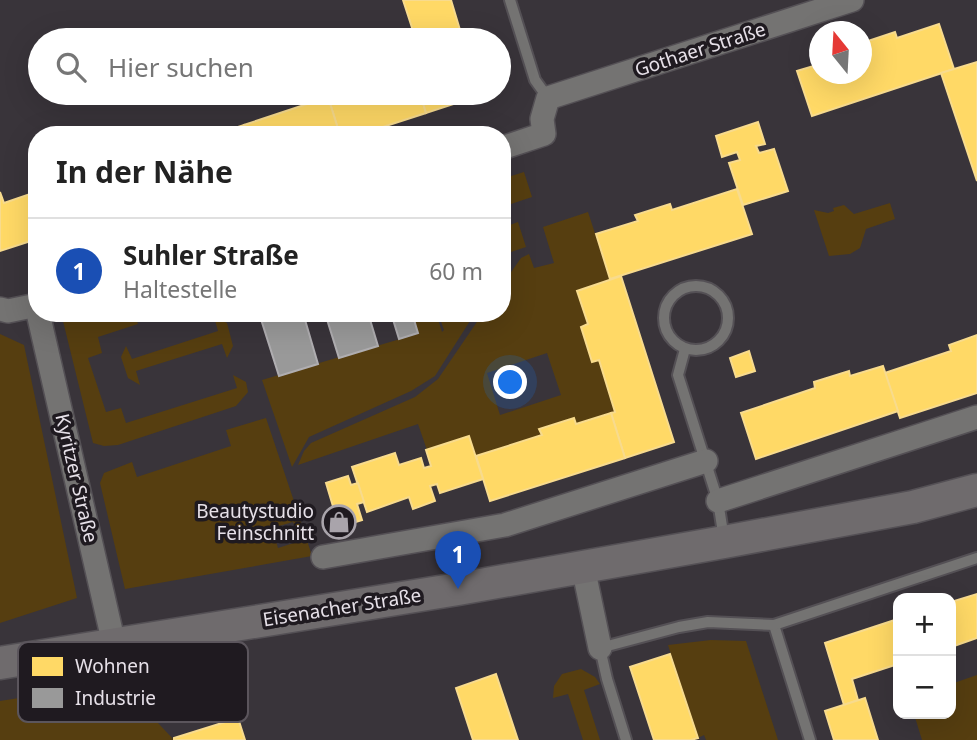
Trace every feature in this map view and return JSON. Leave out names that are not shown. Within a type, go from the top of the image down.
[{"type":"street","name":"Gothaer Straße","points":[[548,97],[852,0]]},
{"type":"street","points":[[511,145],[544,135],[542,119],[548,97]]},
{"type":"street","points":[[0,309],[8,311],[28,307]]},
{"type":"street","name":"Kyritzer Straße","points":[[40,322],[114,642]]},
{"type":"street","points":[[718,501],[977,417]]},
{"type":"street","points":[[323,557],[505,525],[706,461]]},
{"type":"street","name":"Eisenacher Straße","points":[[126,642],[724,542],[913,507],[977,490]]},
{"type":"street","points":[[583,567],[600,648]]},
{"type":"street","name":"Eisenacher Straße","points":[[0,663],[18,660]]},
{"type":"lane","points":[[510,0],[535,80],[548,97]]},
{"type":"lane","points":[[701,285],[717,293],[726,304],[728,325],[724,335],[707,348],[685,349],[669,335],[664,326],[664,315],[672,296],[690,286],[701,285]]},
{"type":"lane","points":[[685,349],[678,375],[718,501],[724,542]]},
{"type":"lane","points":[[626,740],[600,648],[708,622],[774,625],[977,558]]},
{"type":"lane","points":[[774,625],[810,740]]},
{"type":"shaded area","points":[[524,172],[532,197],[511,204],[511,176]]},
{"type":"shaded area","points":[[890,203],[895,219],[866,229],[860,248],[850,254],[829,256],[814,210],[828,213],[834,211],[833,208],[844,205],[854,214]]},
{"type":"shaded area","points":[[588,212],[610,279],[577,291],[588,324],[581,327],[592,361],[599,360],[615,412],[576,424],[573,418],[540,429],[542,435],[476,456],[469,436],[427,450],[418,424],[298,465],[311,443],[415,397],[438,379],[477,322],[511,322],[511,272],[521,258],[529,254],[534,268],[554,263],[543,227]],"holes":[[[547,353],[561,395],[500,415],[487,373]]]},
{"type":"shaded area","points":[[518,222],[526,247],[511,252],[511,225]]},
{"type":"shaded area","points":[[63,322],[137,322],[138,324],[98,337],[102,353],[88,358],[106,412],[121,408],[126,423],[237,388],[233,375],[246,382],[248,392],[236,406],[118,445],[104,446],[93,443]]},
{"type":"shaded area","points":[[215,322],[227,323],[233,346],[227,358],[222,344],[136,371],[140,385],[128,378],[121,357],[126,346],[132,359],[218,331]]},
{"type":"shaded area","points":[[414,322],[439,322],[442,332],[444,330],[441,322],[469,322],[435,376],[411,391],[309,437],[292,467],[262,380],[417,334]]},
{"type":"shaded area","points":[[0,334],[24,345],[77,598],[0,623]]},
{"type":"shaded area","points":[[266,418],[302,525],[295,527],[293,522],[272,528],[278,548],[300,541],[298,535],[305,534],[312,556],[125,589],[100,483],[104,473],[132,462],[137,477],[231,446],[226,430]]},
{"type":"shaded area","points":[[711,640],[746,641],[778,740],[706,740],[704,735],[698,738],[668,645]]},
{"type":"shaded area","points":[[581,669],[595,677],[600,684],[584,690],[600,740],[583,740],[568,694],[553,698],[554,686],[562,674]]},
{"type":"shaded area","points":[[977,675],[977,740],[922,740],[916,719],[956,719],[956,682]]},
{"type":"shaded area","points":[[18,698],[18,722],[158,722],[174,740],[0,740],[0,701]]},
{"type":"building: Wohnen","points":[[403,0],[451,0],[459,28],[412,28]]},
{"type":"building: Wohnen","points":[[939,24],[954,69],[812,116],[797,71],[809,67],[809,84],[872,84],[872,40],[895,32],[897,38]]},
{"type":"building: Wohnen","points":[[977,62],[977,181],[941,73]]},
{"type":"building: Wohnen","points":[[304,105],[331,105],[337,126],[244,126]]},
{"type":"building: Wohnen","points":[[331,105],[424,105],[426,113],[386,126],[337,126]]},
{"type":"building: Wohnen","points":[[424,105],[450,105],[426,113]]},
{"type":"building: Wohnen","points":[[758,122],[765,144],[756,146],[759,153],[774,149],[788,191],[743,205],[729,163],[740,160],[737,152],[722,157],[716,136]]},
{"type":"building: Wohnen","points":[[737,189],[752,234],[610,279],[596,234],[638,221],[635,215],[670,204],[672,210]]},
{"type":"building: Wohnen","points":[[0,192],[4,203],[28,195],[28,242],[0,251]]},
{"type":"building: Wohnen","points":[[621,276],[674,442],[625,458],[611,413],[615,412],[599,360],[592,362],[581,327],[588,324],[577,291]]},
{"type":"building: Wohnen","points":[[977,335],[977,393],[900,418],[885,373],[951,351],[949,345]]},
{"type":"building: Wohnen","points":[[749,351],[755,371],[736,377],[730,358]]},
{"type":"building: Wohnen","points":[[883,366],[898,411],[756,459],[741,413],[815,388],[814,382],[849,371],[850,376]]},
{"type":"building: Wohnen","points":[[611,413],[625,458],[490,501],[476,456],[542,435],[539,429],[574,418],[576,424]]},
{"type":"building: Wohnen","points":[[469,436],[483,479],[440,493],[437,484],[430,486],[435,501],[413,509],[409,497],[367,512],[352,467],[395,453],[399,465],[421,458],[424,468],[431,466],[426,450]]},
{"type":"building: Wohnen","points":[[348,476],[351,485],[358,483],[364,502],[357,504],[362,520],[336,528],[331,514],[335,513],[326,483]]},
{"type":"building: Wohnen","points":[[977,594],[977,638],[956,645],[956,600]]},
{"type":"building: Wohnen","points":[[893,621],[893,666],[852,679],[858,700],[844,705],[825,643]]},
{"type":"building: Wohnen","points":[[670,654],[698,738],[654,740],[630,667]]},
{"type":"building: Wohnen","points":[[496,674],[518,740],[473,740],[456,688]]},
{"type":"building: Wohnen","points":[[865,698],[878,740],[834,740],[825,711]]},
{"type":"building: Wohnen","points":[[225,722],[239,722],[245,740],[174,740]]},
{"type":"building: Industrie","points":[[262,322],[306,322],[318,364],[279,376]]},
{"type":"building: Industrie","points":[[328,322],[371,322],[378,346],[339,358]]},
{"type":"building: Industrie","points":[[394,322],[415,322],[418,333],[399,339]]},
{"type":"place","name":"Beautystudio Feinschnitt","points":[[339,522]]},
{"type":"place","name":"Suhler Straße","points":[[458,589]]}]
